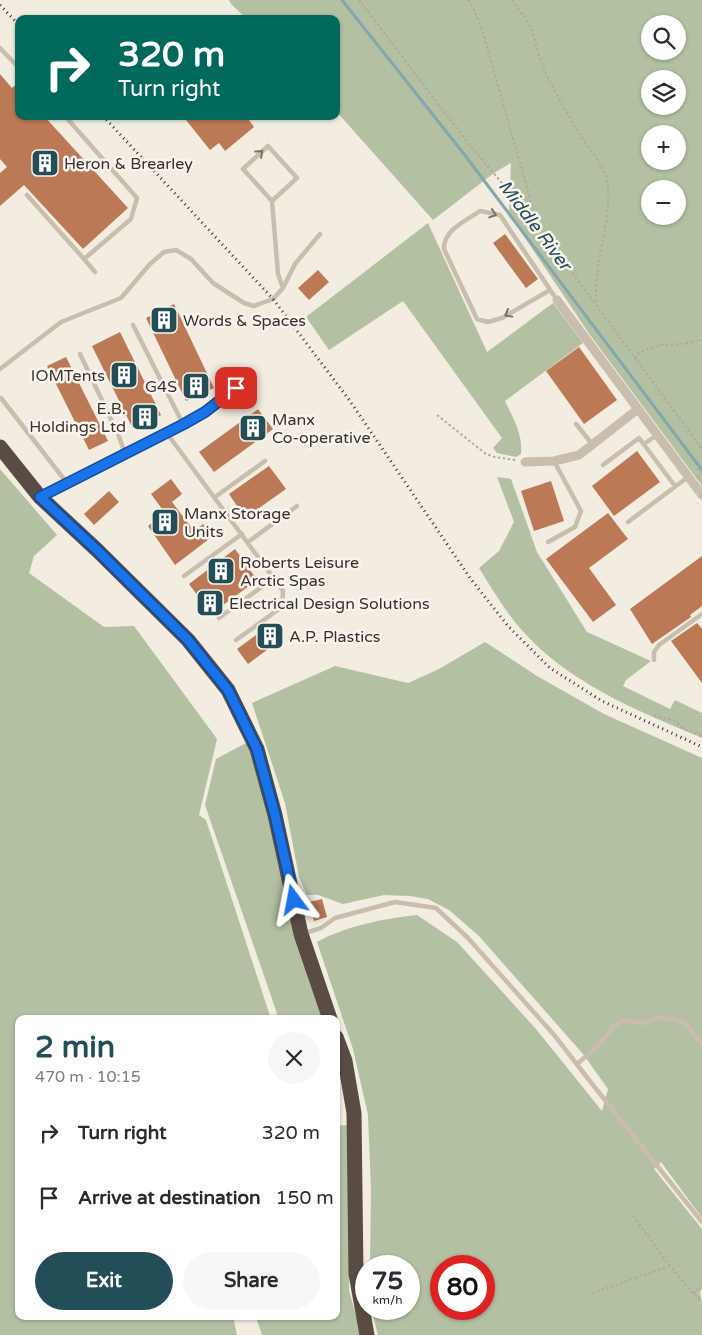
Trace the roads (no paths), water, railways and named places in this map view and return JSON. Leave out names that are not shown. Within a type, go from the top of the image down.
[{"type":"highway","points":[[0,447],[40,497],[188,640],[228,690],[257,749],[275,815],[301,934],[329,1015]]},
{"type":"highway","points":[[340,1047],[345,1061],[354,1113],[356,1274],[367,1335]]},
{"type":"street","points":[[557,300],[702,495]]},
{"type":"street","points":[[525,462],[554,461],[579,455],[638,409]]},
{"type":"lane","points":[[0,48],[15,64]]},
{"type":"lane","points":[[69,120],[137,198],[131,219],[84,259]]},
{"type":"lane","points":[[272,201],[297,178],[268,146],[243,169],[272,201],[278,274],[283,288]]},
{"type":"lane","points":[[27,195],[95,272]]},
{"type":"lane","points":[[550,290],[502,318],[483,322],[477,319],[448,258],[444,249],[445,240],[451,231],[480,211],[500,215],[557,300]]},
{"type":"lane","points":[[0,369],[60,322],[121,298],[150,264],[164,252],[176,250],[192,259],[213,283],[244,303],[254,306],[273,299],[283,288],[295,264],[320,234]]},
{"type":"lane","points":[[133,324],[184,424]]},
{"type":"lane","points":[[80,354],[125,453]]},
{"type":"lane","points":[[40,497],[184,424],[205,412],[236,388]]},
{"type":"lane","points":[[1,398],[67,483]]},
{"type":"lane","points":[[576,424],[593,445]]},
{"type":"lane","points":[[166,432],[283,592],[282,607],[236,640]]},
{"type":"lane","points":[[644,444],[657,435]]},
{"type":"lane","points":[[603,465],[639,438],[675,486]]},
{"type":"lane","points":[[215,498],[265,461]]},
{"type":"lane","points":[[548,542],[575,527],[582,512],[554,461]]},
{"type":"lane","points":[[628,522],[688,477]]},
{"type":"lane","points":[[248,542],[297,506]]},
{"type":"lane","points":[[184,576],[242,534]]},
{"type":"lane","points":[[219,618],[274,578]]},
{"type":"lane","points":[[654,660],[654,652],[659,645],[702,614]]},
{"type":"lane","points":[[301,934],[321,928],[335,918],[395,902],[436,908],[468,938],[556,1036],[702,1222]]},
{"type":"lane","points":[[577,1064],[597,1047],[616,1024],[624,1020],[645,1023],[660,1017],[684,1022],[702,1044]]},
{"type":"waterway","name":"Middle River","points":[[342,0],[464,154],[702,470]]},
{"type":"railway","points":[[0,5],[15,21]]},
{"type":"railway","points":[[107,120],[273,299],[350,401],[470,578],[508,626],[550,668],[602,701],[702,747]]},
{"type":"place","name":"Heron & Brearley","points":[[45,163]]},
{"type":"place","name":"Words & Spaces","points":[[164,320]]},
{"type":"place","name":"IOMTents","points":[[124,375]]},
{"type":"place","name":"G4S","points":[[196,386]]},
{"type":"place","name":"E.B. Holdings Ltd","points":[[145,417]]},
{"type":"place","name":"Manx Co-operative","points":[[253,428]]},
{"type":"place","name":"Manx Storage Units","points":[[165,522]]},
{"type":"place","name":"Roberts Leisure Arctic Spas","points":[[221,571]]},
{"type":"place","name":"Electrical Design Solutions","points":[[210,603]]},
{"type":"place","name":"A.P. Plastics","points":[[270,636]]}]
